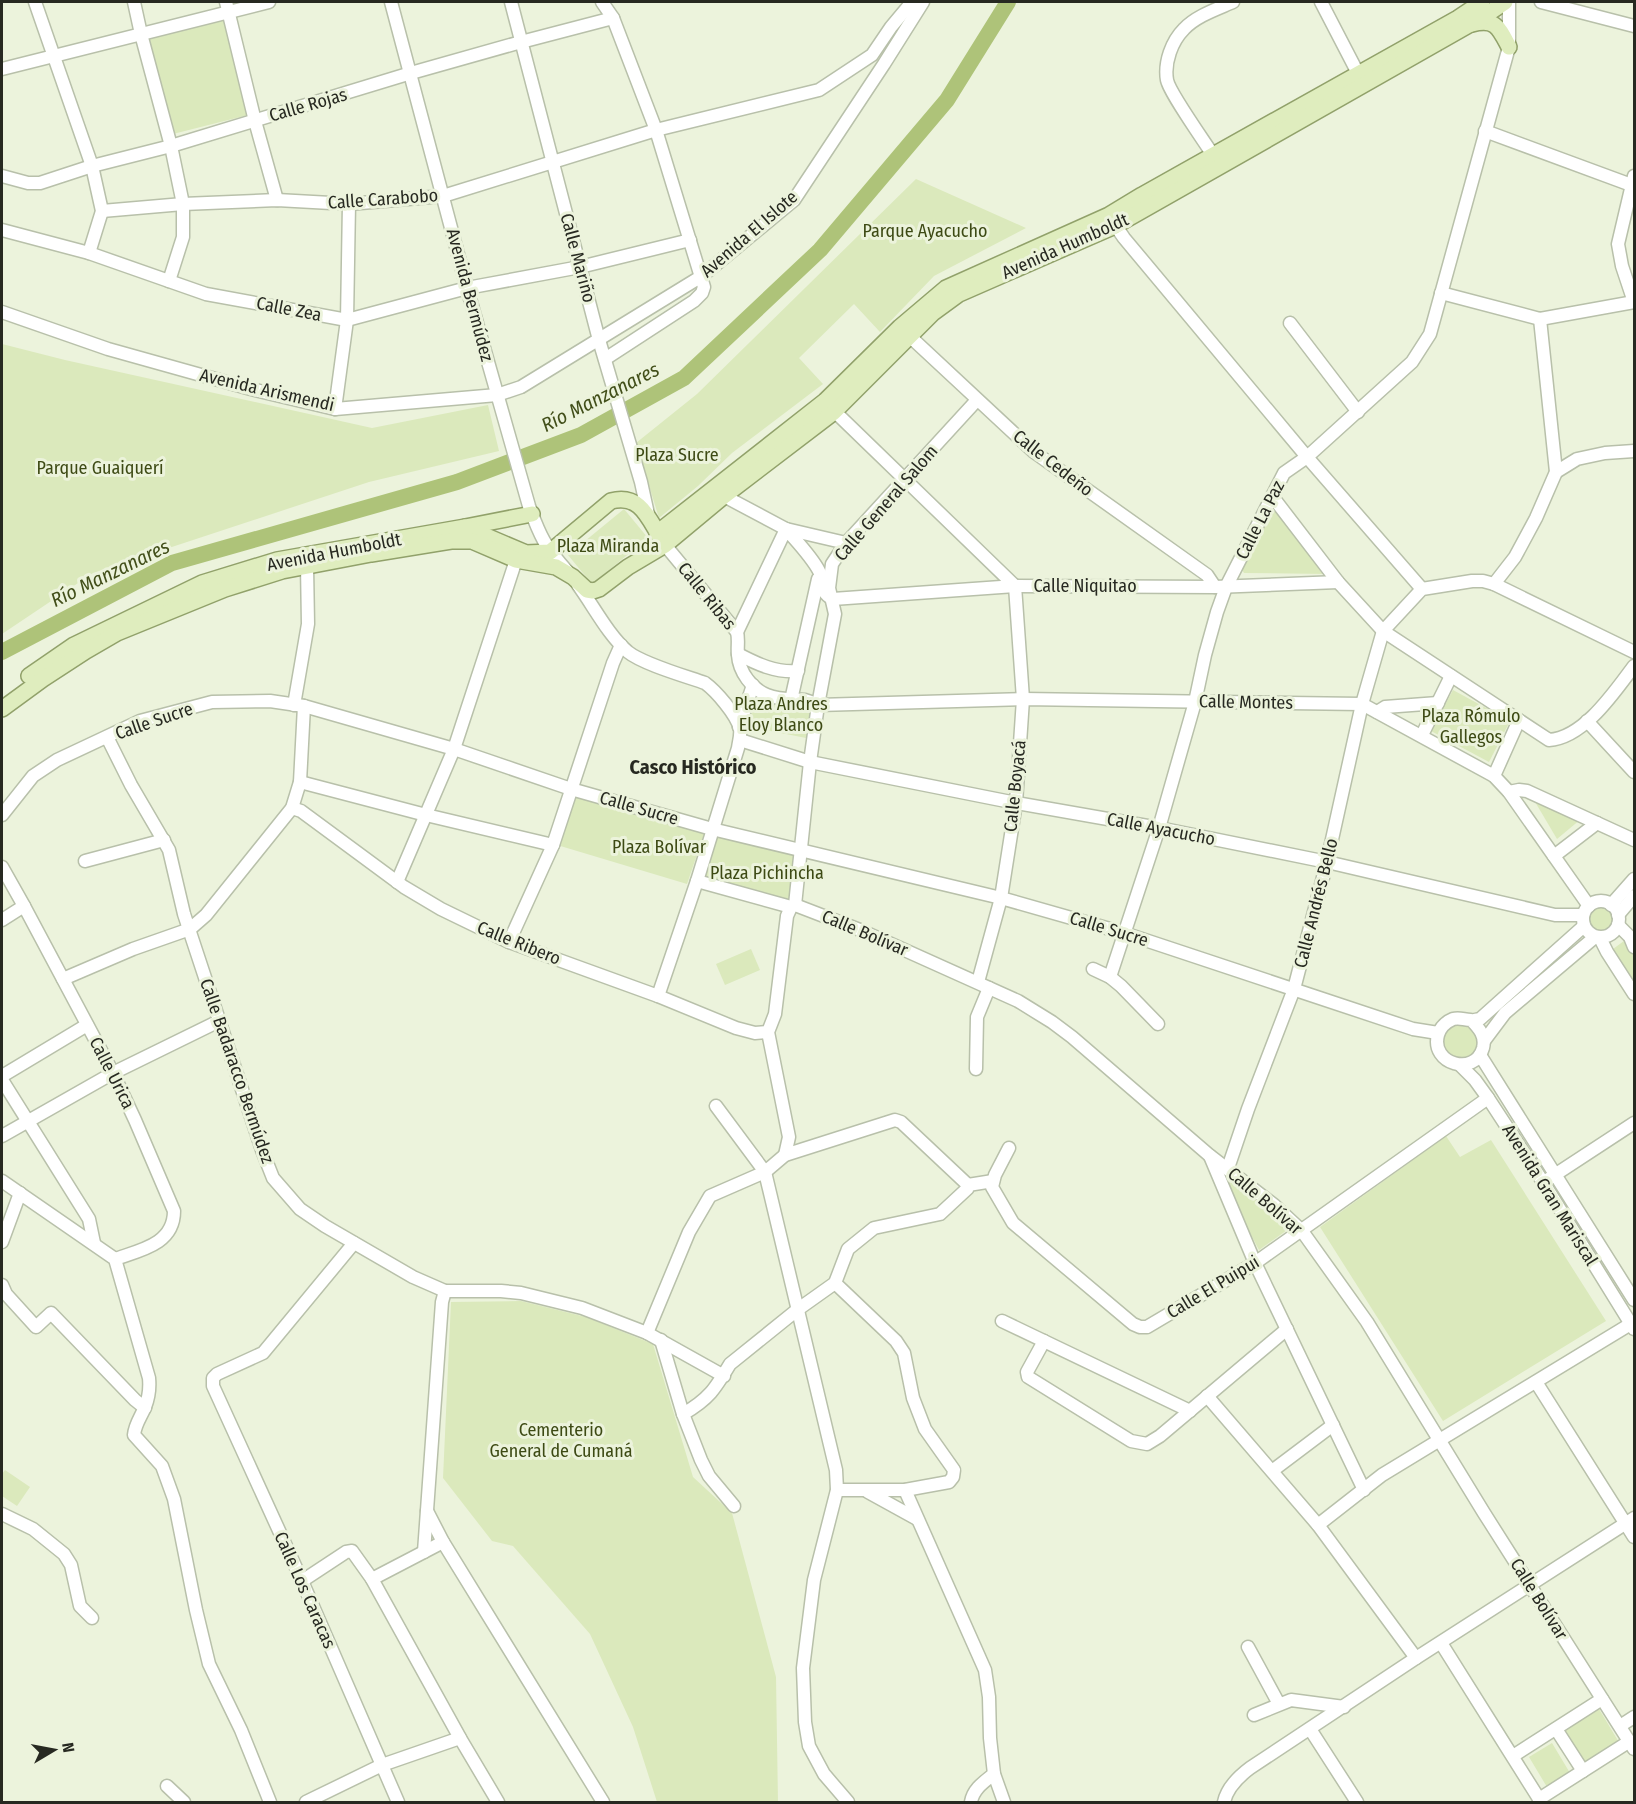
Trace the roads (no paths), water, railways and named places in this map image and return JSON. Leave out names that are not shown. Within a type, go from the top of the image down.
[{"type":"main road","points":[[1473,2],[1464,21],[1493,23],[1509,47]]},
{"type":"main road","name":"Avenida Humboldt","points":[[1464,21],[1482,2]]},
{"type":"main road","name":"Avenida Humboldt","points":[[2,709],[43,679],[117,633],[225,590],[282,571],[307,566],[451,541],[471,542],[516,560],[556,567],[573,577],[587,590],[593,591],[628,567],[719,492],[829,407],[946,288],[1016,262],[1112,221],[1464,21],[1507,2]]},
{"type":"main road","name":"Avenida Humboldt","points":[[1112,221],[1142,195],[1213,154],[1361,79]]},
{"type":"main road","points":[[465,527],[526,553],[550,552],[611,501],[622,498],[633,502],[648,514],[661,539]]},
{"type":"main road","name":"Avenida Humboldt","points":[[2,697],[74,645],[202,583],[278,560],[465,527],[531,510]]},
{"type":"street","points":[[35,2],[92,166],[102,211],[90,253]]},
{"type":"street","points":[[134,2],[171,146],[183,204],[183,237],[169,281]]},
{"type":"street","points":[[2,69],[141,34],[227,7],[269,2]]},
{"type":"street","name":"Avenida Bermúdez","points":[[391,2],[467,288],[539,535],[550,552],[573,577],[621,645]]},
{"type":"street","name":"Calle Mariño","points":[[511,2],[599,340],[648,514]]},
{"type":"street","points":[[602,2],[613,18],[656,130],[704,287],[694,301],[605,359]]},
{"type":"street","points":[[656,130],[819,90],[872,55],[912,2]]},
{"type":"street","name":"Avenida El Islote","points":[[599,340],[702,276],[794,200],[923,2]]},
{"type":"street","points":[[1213,154],[1167,82],[1167,62],[1172,47],[1184,28],[1233,2]]},
{"type":"street","points":[[1322,2],[1361,79]]},
{"type":"street","name":"Calle La Paz","points":[[1110,977],[1159,828],[1195,702],[1217,612],[1220,587],[1284,473],[1307,457],[1412,362],[1430,334],[1509,47],[1507,2]]},
{"type":"street","points":[[1541,2],[1635,26]]},
{"type":"street","points":[[227,7],[277,200]]},
{"type":"street","name":"Calle Rojas","points":[[2,176],[28,183],[40,183],[521,42],[613,18]]},
{"type":"street","name":"Calle Carabobo","points":[[102,211],[183,204],[277,200],[349,204],[443,196],[656,130]]},
{"type":"street","points":[[1441,294],[1539,319],[1635,302],[1622,266],[1618,244],[1634,182],[1485,132]]},
{"type":"street","points":[[335,409],[347,320],[349,204]]},
{"type":"street","points":[[1112,221],[1307,457],[1422,588]]},
{"type":"street","name":"Calle Zea","points":[[2,230],[90,253],[206,294],[347,320],[467,288],[580,267],[690,240]]},
{"type":"street","name":"Avenida Arismendi","points":[[2,312],[108,349],[251,389],[335,409],[497,395],[521,387],[599,340]]},
{"type":"street","points":[[1494,584],[1515,557],[1536,518],[1556,472],[1539,319]]},
{"type":"street","points":[[1290,323],[1358,412]]},
{"type":"street","name":"Calle Cedeño","points":[[905,332],[1034,452],[1207,575],[1220,587]]},
{"type":"street","name":"Calle General Salom","points":[[785,1155],[789,1137],[768,1032],[775,1014],[787,916],[793,906],[818,705],[835,614],[829,588],[832,564],[846,543],[977,400]]},
{"type":"street","points":[[829,407],[1015,586]]},
{"type":"street","points":[[1556,472],[1577,459],[1605,453],[1635,451]]},
{"type":"street","points":[[719,492],[786,529],[846,543]]},
{"type":"street","points":[[1272,496],[1338,582],[1383,631],[1549,740],[1564,737],[1587,722],[1611,697],[1635,666]]},
{"type":"street","points":[[786,529],[820,572],[821,586],[827,597],[832,599]]},
{"type":"street","points":[[737,632],[786,529]]},
{"type":"street","name":"Calle Ribas","points":[[661,539],[737,632],[740,643],[738,654],[746,678],[753,685]]},
{"type":"street","points":[[397,882],[454,749],[516,560]]},
{"type":"street","points":[[63,979],[133,949],[190,929],[206,915],[291,807],[300,782],[299,705],[308,624],[307,566]]},
{"type":"street","points":[[790,700],[820,572]]},
{"type":"street","points":[[1383,631],[1422,588],[1483,581],[1494,584],[1635,652]]},
{"type":"street","name":"Calle Niquitao","points":[[832,599],[1015,586],[1220,587],[1338,582]]},
{"type":"street","name":"Calle Boyacá","points":[[976,1068],[977,1017],[1001,898],[1016,803],[1023,699],[1015,586]]},
{"type":"street","name":"Calle Andrés Bello","points":[[1228,1168],[1294,989],[1327,862],[1362,704],[1383,631]]},
{"type":"street","points":[[509,942],[553,845],[621,645],[636,657],[705,683],[713,689],[740,727]]},
{"type":"street","points":[[738,654],[755,663],[786,672],[798,670]]},
{"type":"street","points":[[1422,735],[1451,676]]},
{"type":"street","points":[[658,996],[697,881],[740,740],[740,727],[753,685],[767,695],[790,700],[805,700],[818,705]]},
{"type":"street","name":"Calle Montes","points":[[818,705],[1023,699],[1362,704],[1494,776],[1509,792],[1554,856],[1585,916]]},
{"type":"street","name":"Calle Sucre","points":[[2,815],[33,776],[57,760],[140,722],[212,702],[270,701],[299,705],[454,749],[571,789],[712,829],[1001,898],[1124,933],[1413,1029],[1438,1033]]},
{"type":"street","points":[[1377,711],[1385,707],[1438,703]]},
{"type":"street","points":[[1494,776],[1519,720]]},
{"type":"street","points":[[1587,722],[1635,772]]},
{"type":"street","name":"Calle Badaracco Bermúdez","points":[[107,737],[131,785],[169,850],[184,914],[262,1150],[273,1178],[300,1209],[325,1227],[413,1277],[445,1290],[521,1293],[582,1308],[647,1333],[724,1376]]},
{"type":"street","name":"Calle Ayacucho","points":[[740,740],[810,762],[1327,862],[1555,915],[1585,916]]},
{"type":"street","points":[[300,782],[553,845]]},
{"type":"street","points":[[1509,792],[1527,791],[1635,840]]},
{"type":"street","name":"Calle Ribero","points":[[291,807],[301,811],[397,882],[441,909],[509,942],[658,996],[736,1028],[755,1034],[768,1032]]},
{"type":"street","points":[[1554,856],[1597,823]]},
{"type":"street","points":[[85,861],[164,840]]},
{"type":"street","name":"Calle Urica","points":[[2,867],[113,1073],[174,1211],[174,1224],[164,1238],[144,1249],[115,1259]]},
{"type":"street","points":[[1635,879],[1616,915],[1611,934],[1598,937],[1505,1013],[1484,1041],[1480,1055],[1473,1062],[1460,1065],[1443,1058],[1437,1046],[1438,1033],[1444,1025],[1452,1019],[1480,1019],[1600,901],[1616,915],[1635,947]]},
{"type":"street","name":"Calle Bolívar","points":[[697,881],[793,906],[860,930],[1018,1001],[1052,1022],[1209,1155],[1274,1205],[1302,1231],[1367,1322],[1632,1745]]},
{"type":"street","points":[[1616,915],[1635,896]]},
{"type":"street","points":[[2,920],[24,906]]},
{"type":"street","points":[[1585,916],[1588,933],[1598,937],[1635,994]]},
{"type":"street","points":[[1093,969],[1110,977],[1121,986],[1158,1024]]},
{"type":"street","points":[[1471,1020],[1480,1029],[1484,1041]]},
{"type":"street","points":[[2,1136],[113,1073],[219,1021]]},
{"type":"street","points":[[87,1025],[2,1078],[89,1219],[94,1243]]},
{"type":"street","name":"Avenida Gran Mariscal","points":[[1480,1055],[1635,1300]]},
{"type":"street","name":"Avenida Gran Mariscal","points":[[1460,1065],[1488,1098],[1633,1325]]},
{"type":"street","name":"Calle El Puipui","points":[[993,1181],[992,1187],[1013,1223],[1132,1324],[1147,1327],[1255,1263],[1488,1098]]},
{"type":"street","points":[[716,1106],[765,1172],[836,1470],[837,1490],[814,1580],[803,1668],[805,1722],[809,1746],[824,1774],[848,1803]]},
{"type":"street","points":[[647,1333],[689,1232],[710,1196],[765,1172],[785,1155],[895,1120],[901,1122],[968,1185]]},
{"type":"street","points":[[1543,1182],[1635,1123]]},
{"type":"street","points":[[968,1185],[993,1181],[1009,1148]]},
{"type":"street","points":[[1209,1155],[1255,1263],[1364,1490]]},
{"type":"street","points":[[2,1180],[115,1259],[149,1378],[150,1391],[134,1435],[162,1466],[174,1499],[209,1664],[241,1730],[270,1803]]},
{"type":"street","points":[[683,1414],[700,1405],[707,1398],[730,1364],[797,1310],[835,1283],[848,1249],[874,1228],[940,1214],[968,1188],[968,1185]]},
{"type":"street","points":[[2,1242],[20,1193]]},
{"type":"street","name":"Calle Los Caracas","points":[[354,1243],[263,1353],[217,1374],[213,1378],[213,1386],[302,1581],[398,1803]]},
{"type":"street","points":[[835,1283],[896,1341],[904,1353],[913,1398],[925,1429],[954,1470],[949,1482],[905,1490],[837,1490]]},
{"type":"street","points":[[2,1285],[6,1294],[36,1327],[51,1313],[145,1408]]},
{"type":"street","points":[[424,1552],[442,1302],[445,1290]]},
{"type":"street","points":[[1002,1321],[1190,1411]]},
{"type":"street","points":[[1318,1525],[1382,1474],[1633,1325]]},
{"type":"street","points":[[1044,1341],[1027,1372],[1028,1377],[1131,1441],[1147,1444],[1160,1436],[1287,1329]]},
{"type":"street","points":[[661,1340],[683,1414],[709,1476],[734,1506]]},
{"type":"street","points":[[1536,1382],[1630,1521],[1635,1537]]},
{"type":"street","points":[[1207,1396],[1318,1525],[1416,1658]]},
{"type":"street","points":[[1272,1471],[1333,1425]]},
{"type":"street","points":[[865,1490],[917,1519]]},
{"type":"street","points":[[905,1490],[985,1670],[994,1774],[1004,1803]]},
{"type":"street","points":[[427,1511],[443,1542],[603,1803]]},
{"type":"street","points":[[2,1514],[33,1529],[64,1554],[72,1564],[80,1606],[92,1618]]},
{"type":"street","points":[[1224,1803],[1226,1795],[1240,1776],[1416,1658],[1630,1521]]},
{"type":"street","points":[[372,1579],[443,1542]]},
{"type":"street","points":[[302,1581],[346,1552],[352,1551],[372,1579],[498,1803]]},
{"type":"street","points":[[1441,1643],[1540,1801],[1583,1771],[1632,1745]]},
{"type":"street","points":[[1248,1647],[1279,1704]]},
{"type":"street","points":[[1254,1715],[1291,1700],[1344,1707]]},
{"type":"street","points":[[1513,1756],[1602,1700]]},
{"type":"street","points":[[1620,1726],[1635,1717]]},
{"type":"street","points":[[1310,1729],[1358,1803]]},
{"type":"street","points":[[1556,1729],[1583,1771]]},
{"type":"street","points":[[306,1803],[382,1765],[460,1738]]},
{"type":"street","points":[[971,1803],[972,1795],[978,1787],[994,1774]]},
{"type":"street","points":[[167,1786],[184,1803]]},
{"type":"waterway","name":"Río Manzanares","points":[[2,652],[172,563],[457,482],[581,435],[684,378],[820,250],[947,100],[1008,2]]},
{"type":"district","name":"Casco Histórico","points":[[693,767]]},
{"type":"park label","name":"Parque Ayacucho","points":[[925,231]]},
{"type":"park label","name":"Plaza Sucre","points":[[677,455]]},
{"type":"park label","name":"Parque Guaiquerí","points":[[100,468]]},
{"type":"park label","name":"Plaza Miranda","points":[[608,546]]},
{"type":"park label","name":"Plaza Andres Eloy Blanco","points":[[781,714]]},
{"type":"park label","name":"Plaza Rómulo Gallegos","points":[[1471,726]]},
{"type":"park label","name":"Plaza Bolívar","points":[[659,847]]},
{"type":"park label","name":"Plaza Pichincha","points":[[767,873]]},
{"type":"park label","name":"Cementerio General de Cumaná","points":[[561,1440]]}]
